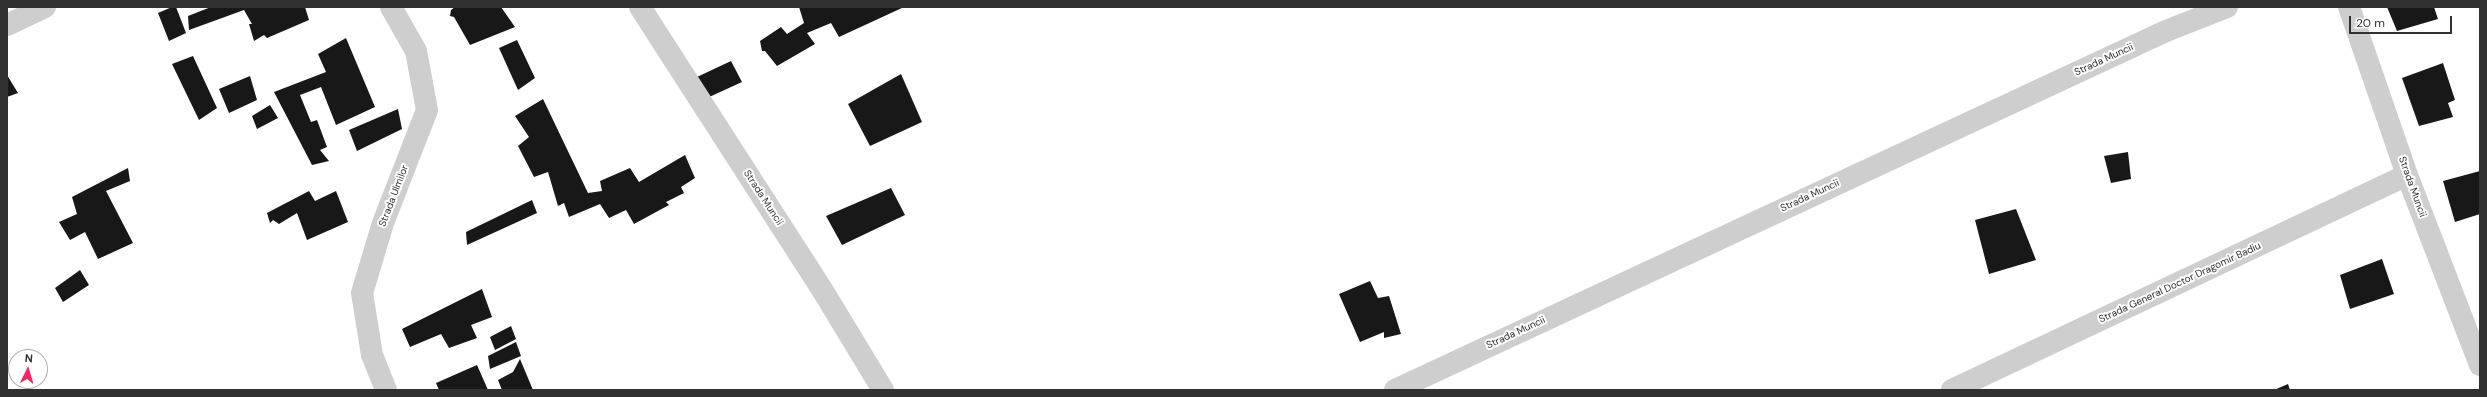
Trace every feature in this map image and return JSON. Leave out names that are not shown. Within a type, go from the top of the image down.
[{"type":"street","points":[[7,25],[45,7]]},
{"type":"street","name":"Strada Ulmilor","points":[[386,390],[372,355],[362,293],[383,223],[427,110],[416,51],[391,7]]},
{"type":"street","name":"Strada Muncii","points":[[640,7],[823,291],[883,390]]},
{"type":"street","name":"Strada Muncii","points":[[1395,390],[2159,34],[2227,7]]},
{"type":"street","name":"Strada Muncii","points":[[2349,7],[2407,175],[2480,365]]},
{"type":"street","name":"Strada General Doctor Dragomir Badiu","points":[[1952,390],[2407,175]]},
{"type":"building","points":[[172,7],[176,7],[186,33],[169,41],[158,13]]},
{"type":"building","points":[[211,7],[305,7],[309,20],[267,38],[264,35],[254,41],[249,24],[252,24],[244,10],[189,30],[188,16]]},
{"type":"building","points":[[455,7],[501,7],[515,27],[470,45],[454,17],[450,16],[451,10]]},
{"type":"building","points":[[799,7],[904,7],[839,37],[831,23],[807,33],[815,44],[777,66],[765,51],[762,51],[760,41],[781,27],[787,34],[804,23]]},
{"type":"building","points":[[2387,7],[2434,7],[2438,19],[2397,31]]},
{"type":"building","points":[[346,38],[375,107],[336,125],[321,87],[300,95],[311,122],[317,120],[327,147],[320,150],[329,161],[312,165],[274,92],[326,72],[318,54]]},
{"type":"building","points":[[517,40],[535,78],[518,90],[499,48]]},
{"type":"building","points":[[193,56],[217,108],[199,120],[172,64]]},
{"type":"building","points":[[731,61],[742,82],[707,98],[697,77]]},
{"type":"building","points":[[2443,63],[2455,100],[2448,103],[2453,117],[2419,126],[2402,78]]},
{"type":"building","points":[[901,74],[922,122],[870,146],[848,104]]},
{"type":"building","points":[[7,75],[18,93],[7,97]]},
{"type":"building","points":[[250,76],[257,100],[229,113],[219,89]]},
{"type":"building","points":[[543,99],[588,193],[602,191],[600,181],[630,168],[639,182],[685,155],[695,178],[681,187],[684,193],[666,202],[669,205],[634,224],[626,210],[609,218],[600,204],[569,217],[564,203],[558,206],[548,172],[534,177],[518,146],[529,137],[515,116]]},
{"type":"building","points":[[270,105],[278,118],[257,129],[252,116]]},
{"type":"building","points":[[398,109],[402,129],[357,151],[349,130]]},
{"type":"building","points":[[2128,152],[2131,179],[2111,183],[2104,156]]},
{"type":"building","points":[[128,168],[130,181],[106,191],[133,243],[98,259],[85,232],[70,240],[59,222],[77,214],[72,197]]},
{"type":"building","points":[[2480,171],[2480,214],[2455,222],[2443,181]]},
{"type":"building","points":[[891,188],[905,215],[842,245],[826,216]]},
{"type":"building","points":[[309,191],[315,201],[336,191],[348,222],[307,240],[297,213],[279,224],[273,220],[270,223],[267,213]]},
{"type":"building","points":[[532,200],[537,213],[467,245],[466,232]]},
{"type":"building","points":[[2016,209],[2036,260],[1989,274],[1975,220]]},
{"type":"building","points":[[2382,259],[2394,294],[2350,309],[2340,275]]},
{"type":"building","points":[[80,270],[89,285],[63,302],[55,288]]},
{"type":"building","points":[[1370,281],[1378,298],[1389,296],[1401,334],[1384,338],[1384,332],[1360,342],[1339,294]]},
{"type":"building","points":[[482,289],[492,317],[471,325],[477,338],[449,348],[441,334],[410,347],[402,329]]},
{"type":"building","points":[[511,326],[516,339],[495,350],[490,337]]},
{"type":"building","points":[[516,342],[521,356],[490,369],[488,356]]},
{"type":"building","points":[[520,359],[533,390],[502,390],[498,380],[513,372]]},
{"type":"building","points":[[477,365],[488,390],[439,390],[436,383]]},
{"type":"building","points":[[2288,384],[2290,390],[2274,390]]}]
